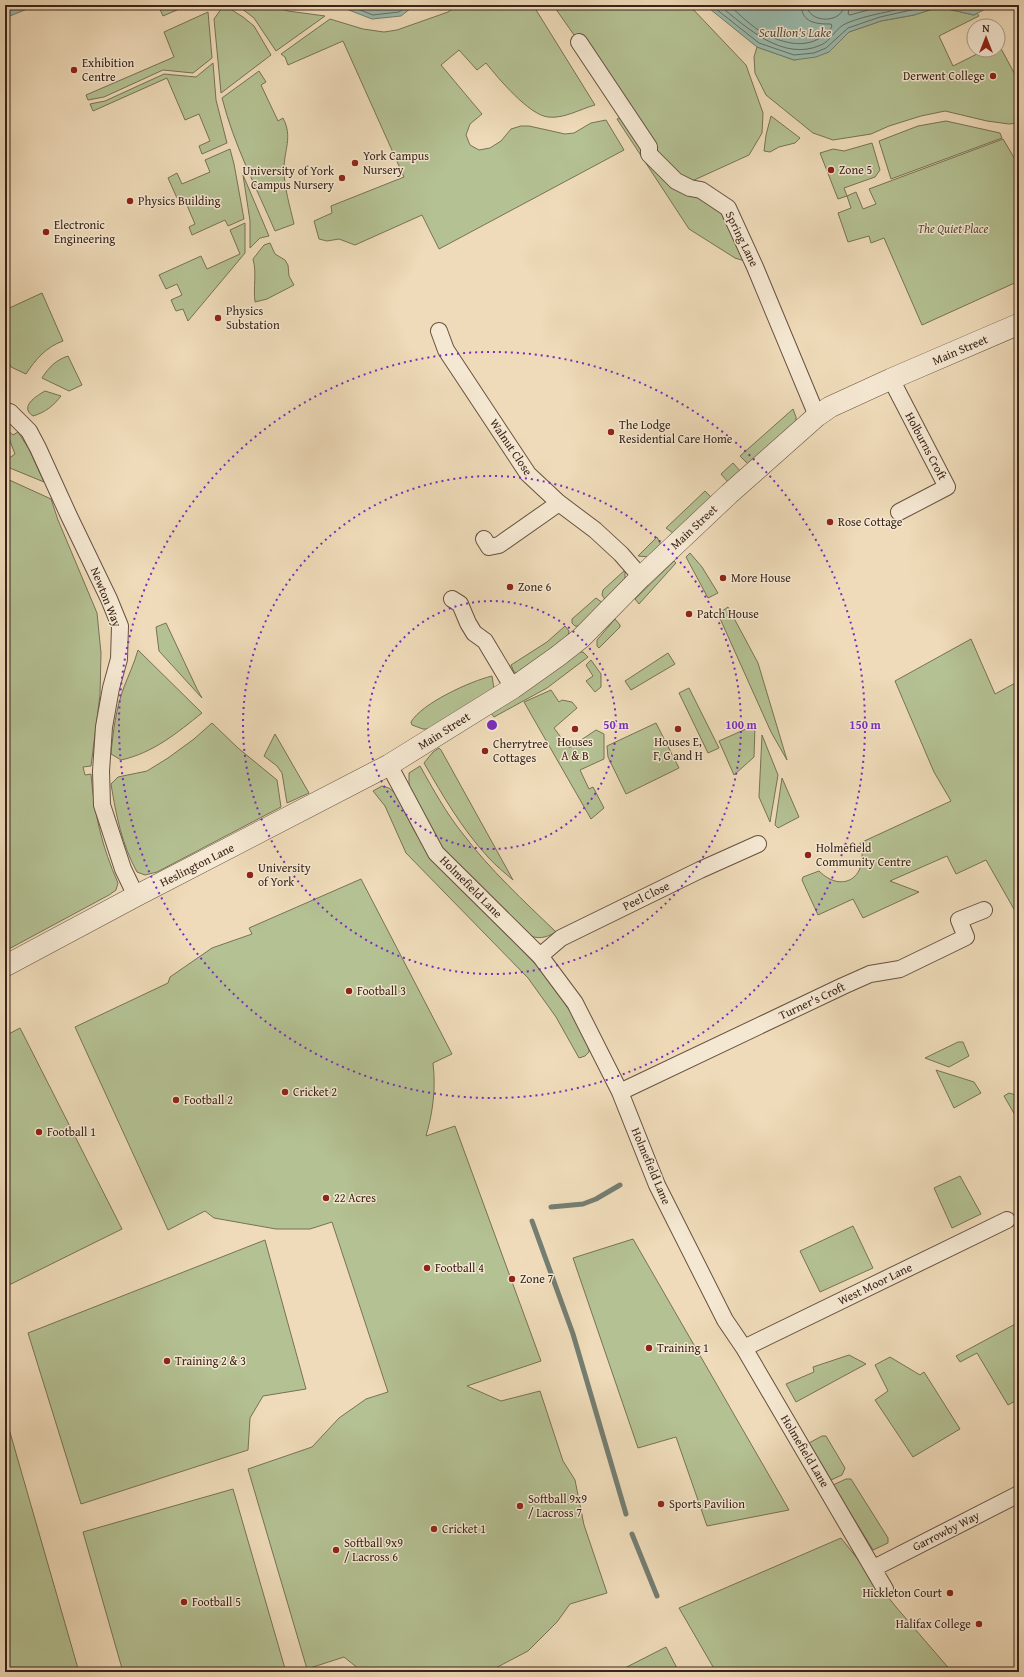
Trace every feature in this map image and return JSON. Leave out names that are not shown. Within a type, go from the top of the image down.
[{"type":"street","name":"Spring Lane","points":[[579,42],[649,147],[649,154],[666,173],[676,181],[690,188],[701,190],[728,208],[755,267],[817,416]]},
{"type":"street","name":"Main Street","points":[[389,765],[512,688],[581,638],[641,576],[729,494],[817,416],[830,407],[891,379],[1019,324]]},
{"type":"street","name":"Walnut Close","points":[[439,331],[446,350],[528,474],[559,503],[595,530],[621,554],[641,576]]},
{"type":"street","name":"Holburns Croft","points":[[891,379],[947,487],[899,512]]},
{"type":"street","name":"Newton Way","points":[[5,411],[10,412],[23,425],[38,448],[109,599],[120,626],[119,659],[111,688],[104,727],[101,771],[102,805],[123,869],[136,896]]},
{"type":"street","points":[[484,539],[489,547],[499,545],[559,503]]},
{"type":"street","points":[[452,599],[460,604],[474,633],[485,641],[512,688]]},
{"type":"street","name":"Heslington Lane","points":[[5,966],[136,896],[389,765]]},
{"type":"street","name":"Holmefield Lane","points":[[389,765],[436,853],[540,956],[575,1003],[620,1092],[657,1185],[726,1320],[744,1348],[885,1589]]},
{"type":"street","name":"Peel Close","points":[[540,956],[561,938],[700,870],[758,844]]},
{"type":"street","name":"Turner's Croft","points":[[620,1092],[863,977],[870,974],[900,969],[966,937],[959,920],[984,910]]},
{"type":"street","name":"West Moor Lane","points":[[744,1348],[1007,1220]]},
{"type":"street","name":"Garrowby Way","points":[[874,1568],[1019,1494]]},
{"type":"green space","points":[[158,5],[197,5],[185,10],[184,7],[163,16]]},
{"type":"green space","points":[[224,5],[254,26],[271,55],[221,93],[214,19]]},
{"type":"green space","points":[[237,5],[269,5],[288,11],[325,16],[276,51],[254,18]]},
{"type":"green space","points":[[458,5],[533,5],[595,105],[560,117],[540,115],[514,95],[486,63],[477,70],[459,50],[441,65],[482,114],[470,124],[466,135],[470,145],[479,150],[490,148],[501,141],[511,129],[521,126],[529,126],[565,134],[574,133],[591,123],[606,120],[624,150],[439,249],[422,215],[355,245],[339,239],[327,241],[319,239],[314,221],[332,213],[331,206],[404,177],[343,41],[288,65],[285,57],[281,54],[330,19],[363,29],[384,32],[397,30],[448,12]]},
{"type":"green space","points":[[553,5],[689,5],[746,65],[763,113],[762,133],[749,155],[692,181],[705,200],[721,210],[748,262],[735,258],[689,229],[617,119],[622,118],[579,42]]},
{"type":"green space","points":[[939,7],[974,15],[977,13],[979,16],[975,18],[966,18],[966,22],[939,36],[953,66],[969,58],[1006,58],[1019,82],[1019,123],[1009,124],[987,121],[945,111],[921,116],[889,126],[871,134],[833,140],[813,133],[766,95],[755,73],[754,57],[757,47],[794,60],[829,52],[849,32],[881,21],[914,15]]},
{"type":"green space","points":[[208,12],[212,58],[193,73],[163,70],[104,97],[88,100],[86,95],[174,57],[164,32]]},
{"type":"green space","points":[[213,63],[216,100],[227,143],[202,154],[199,146],[210,141],[199,114],[185,120],[167,78],[93,111],[90,104],[105,101],[164,74],[196,77]]},
{"type":"green space","points":[[259,71],[266,82],[261,85],[278,121],[283,118],[288,137],[284,162],[284,176],[294,224],[275,231],[239,149],[222,98]]},
{"type":"green space","points":[[771,116],[800,138],[795,143],[779,147],[770,152],[764,151]]},
{"type":"green space","points":[[946,121],[1000,133],[1002,138],[891,179],[879,141],[918,126]]},
{"type":"green space","name":"The Quiet Place","points":[[1003,139],[1019,166],[1019,281],[922,325],[884,238],[871,243],[869,236],[848,242],[838,213],[851,208],[847,196],[856,192],[863,209],[876,204],[869,189]]},
{"type":"green space","points":[[872,143],[880,170],[875,177],[844,188],[847,196],[838,199],[820,153],[833,149],[844,151]]},
{"type":"green space","points":[[230,149],[244,219],[228,226],[225,220],[192,235],[189,227],[195,224],[183,196],[177,198],[168,178],[177,173],[182,184],[210,172],[205,160]]},
{"type":"green space","points":[[243,175],[269,236],[260,238],[250,248],[250,221]]},
{"type":"green space","points":[[245,223],[245,253],[188,321],[183,309],[176,311],[171,300],[182,295],[177,284],[166,289],[159,275],[201,256],[207,269],[240,254],[230,230]]},
{"type":"green space","points":[[270,243],[275,254],[285,260],[288,265],[289,276],[294,285],[267,299],[255,302],[255,270],[253,259],[264,245]]},
{"type":"green space","points":[[42,293],[63,341],[46,350],[26,374],[11,367],[5,354],[5,310]]},
{"type":"green space","points":[[68,356],[82,385],[69,391],[42,378],[53,364]]},
{"type":"green space","points":[[45,391],[61,396],[55,403],[42,413],[33,416],[29,413],[28,405],[37,396]]},
{"type":"green space","points":[[793,409],[796,417],[796,423],[749,465],[740,456]]},
{"type":"green space","points":[[5,428],[13,435],[18,432],[29,449],[44,482],[5,466],[5,461],[15,454]]},
{"type":"green space","points":[[733,463],[741,472],[728,482],[721,474]]},
{"type":"green space","points":[[5,478],[51,499],[58,520],[97,613],[101,653],[100,695],[91,766],[83,767],[85,775],[91,774],[94,802],[103,843],[118,883],[116,890],[109,895],[5,951]]},
{"type":"green space","points":[[705,491],[711,497],[711,500],[673,533],[666,528]]},
{"type":"green space","points":[[657,537],[661,545],[649,557],[638,556]]},
{"type":"green space","points":[[690,553],[702,567],[718,593],[708,598],[686,557]]},
{"type":"green space","points":[[674,561],[676,563],[639,604],[635,599]]},
{"type":"green space","points":[[625,570],[625,578],[606,601],[602,595],[603,590]]},
{"type":"green space","points":[[596,598],[603,603],[578,626],[575,626],[572,623],[572,619]]},
{"type":"green space","points":[[728,607],[758,663],[787,760],[771,732],[718,614]]},
{"type":"green space","points":[[615,619],[620,627],[599,648],[597,646],[597,640]]},
{"type":"green space","points":[[166,623],[202,698],[159,651],[156,627]]},
{"type":"green space","points":[[565,626],[569,631],[568,636],[518,673],[514,672],[511,665],[547,642]]},
{"type":"green space","points":[[971,639],[995,694],[1019,681],[1019,918],[986,860],[956,874],[947,856],[890,881],[919,892],[863,918],[853,899],[818,915],[802,880],[803,877],[819,871],[828,878],[837,881],[845,881],[852,878],[858,873],[861,865],[862,855],[860,843],[951,801],[934,772],[895,681]]},
{"type":"green space","points":[[138,650],[202,713],[174,735],[144,753],[121,760],[111,754],[114,729],[121,695]]},
{"type":"green space","points":[[578,652],[583,652],[588,657],[547,688],[494,717],[491,713]]},
{"type":"green space","points":[[668,653],[675,664],[631,690],[625,681]]},
{"type":"green space","points":[[591,660],[601,674],[601,687],[595,692],[586,681],[593,676],[586,665]]},
{"type":"green space","points":[[492,676],[494,689],[428,729],[423,729],[412,725],[411,722],[417,715],[436,700],[460,688]]},
{"type":"green space","points":[[689,688],[719,748],[708,753],[679,693]]},
{"type":"green space","points":[[551,690],[559,702],[562,700],[572,702],[577,708],[554,728],[569,748],[596,730],[604,734],[604,759],[580,770],[589,789],[593,787],[604,808],[591,819],[524,702]]},
{"type":"green space","points":[[212,723],[238,748],[277,780],[281,807],[157,872],[145,875],[137,872],[127,851],[120,830],[111,784],[118,777],[147,771],[194,739]]},
{"type":"green space","points":[[656,723],[679,768],[626,794],[608,757],[607,746]]},
{"type":"green space","points":[[755,725],[754,757],[734,775],[719,741]]},
{"type":"green space","points":[[275,734],[309,793],[287,803],[282,773],[277,766],[264,756]]},
{"type":"green space","points":[[762,735],[778,775],[770,822],[759,797]]},
{"type":"green space","points":[[439,748],[513,880],[491,860],[461,824],[424,763],[433,752]]},
{"type":"green space","points":[[420,766],[445,809],[473,847],[508,885],[556,932],[542,938],[527,934],[443,848],[429,827],[409,786],[409,773]]},
{"type":"green space","points":[[782,778],[799,817],[778,828],[775,825]]},
{"type":"green space","points":[[382,786],[389,788],[396,794],[414,830],[431,856],[546,975],[576,1020],[589,1046],[589,1052],[585,1056],[579,1058],[556,1017],[528,978],[406,853],[385,806],[373,791]]},
{"type":"green space","points":[[361,879],[452,1054],[433,1063],[433,1100],[426,1136],[455,1126],[541,1361],[467,1386],[501,1401],[540,1391],[563,1461],[575,1480],[584,1525],[607,1593],[570,1604],[557,1622],[528,1651],[488,1672],[367,1672],[359,1669],[344,1657],[307,1669],[248,1469],[312,1447],[339,1418],[366,1399],[388,1392],[332,1222],[310,1229],[276,1229],[214,1218],[205,1211],[168,1230],[75,1027],[168,983],[170,977],[212,948],[252,934],[249,928]]},
{"type":"green space","name":"Football 1","points":[[20,1028],[122,1229],[5,1287],[5,1036]]},
{"type":"green space","points":[[958,1042],[963,1042],[969,1056],[949,1067],[925,1058]]},
{"type":"green space","points":[[936,1070],[974,1082],[981,1093],[954,1108]]},
{"type":"green space","points":[[1009,1093],[1019,1096],[1019,1122],[1004,1096]]},
{"type":"green space","points":[[960,1176],[981,1214],[952,1228],[934,1188]]},
{"type":"green space","points":[[853,1226],[873,1268],[820,1292],[800,1251]]},
{"type":"green space","name":"Training 1","points":[[633,1239],[789,1510],[707,1526],[676,1437],[638,1448],[573,1258]]},
{"type":"green space","name":"Training 2 & 3","points":[[265,1240],[306,1389],[263,1396],[250,1418],[248,1450],[81,1504],[28,1333]]},
{"type":"green space","points":[[1019,1322],[1019,1341],[1016,1343],[1019,1347],[1019,1399],[1008,1405],[977,1353],[960,1362],[956,1356]]},
{"type":"green space","points":[[849,1355],[866,1364],[796,1402],[786,1384],[814,1372],[813,1367]]},
{"type":"green space","points":[[890,1357],[920,1375],[924,1372],[960,1429],[913,1457],[875,1400],[888,1391],[875,1365]]},
{"type":"green space","points":[[5,1415],[79,1672],[5,1672]]},
{"type":"green space","points":[[822,1436],[826,1436],[845,1468],[842,1475],[831,1480],[809,1443]]},
{"type":"green space","points":[[846,1479],[851,1479],[888,1538],[888,1543],[873,1550],[833,1485]]},
{"type":"green space","name":"Football 5","points":[[233,1489],[286,1672],[123,1672],[83,1532]]},
{"type":"green space","points":[[841,1538],[896,1607],[952,1672],[716,1672],[679,1608]]},
{"type":"green space","points":[[666,1647],[679,1672],[617,1672]]},
{"type":"water","points":[[5,5],[37,5],[5,18]]},
{"type":"water","points":[[336,5],[415,5],[401,16],[372,19]]},
{"type":"water","name":"Scullion's Lake","points":[[705,5],[816,5],[817,9],[832,9],[836,5],[993,5],[974,15],[939,7],[914,15],[881,21],[849,32],[829,52],[816,57],[794,60],[757,47]]},
{"type":"waterway","points":[[551,1207],[583,1204],[596,1199],[620,1185]]},
{"type":"waterway","points":[[532,1221],[573,1334],[626,1514]]},
{"type":"waterway","points":[[632,1534],[657,1596]]},
{"type":"place","name":"Exhibition Centre","points":[[74,70]]},
{"type":"place","name":"Derwent College","points":[[993,76]]},
{"type":"place","name":"York Campus Nursery","points":[[355,163]]},
{"type":"place","name":"Zone 5","points":[[831,170]]},
{"type":"place","name":"University of York Campus Nursery","points":[[342,178]]},
{"type":"place","name":"Physics Building","points":[[130,201]]},
{"type":"place","name":"Electronic Engineering","points":[[46,232]]},
{"type":"place","name":"Physics Substation","points":[[218,318]]},
{"type":"place","name":"The Lodge Residential Care Home","points":[[611,432]]},
{"type":"place","name":"Rose Cottage","points":[[830,522]]},
{"type":"place","name":"More House","points":[[723,578]]},
{"type":"place","name":"Zone 6","points":[[510,587]]},
{"type":"place","name":"Patch House","points":[[689,614]]},
{"type":"place","name":"Houses A & B","points":[[575,729]]},
{"type":"place","name":"Houses E, F, G and H","points":[[678,729]]},
{"type":"place","name":"Cherrytree Cottages","points":[[485,751]]},
{"type":"place","name":"Holmefield Community Centre","points":[[808,855]]},
{"type":"place","name":"University of York","points":[[250,875]]},
{"type":"place","name":"Football 3","points":[[349,991]]},
{"type":"place","name":"Cricket 2","points":[[285,1092]]},
{"type":"place","name":"Football 2","points":[[176,1100]]},
{"type":"place","name":"Football 1","points":[[39,1132]]},
{"type":"place","name":"22 Acres","points":[[326,1198]]},
{"type":"place","name":"Football 4","points":[[427,1268]]},
{"type":"place","name":"Zone 7","points":[[512,1279]]},
{"type":"place","name":"Training 1","points":[[649,1348]]},
{"type":"place","name":"Training 2 & 3","points":[[167,1361]]},
{"type":"place","name":"Sports Pavilion","points":[[661,1504]]},
{"type":"place","name":"Softball 9x9 / Lacross 7","points":[[520,1506]]},
{"type":"place","name":"Cricket 1","points":[[434,1529]]},
{"type":"place","name":"Softball 9x9 / Lacross 6","points":[[336,1550]]},
{"type":"place","name":"Hickleton Court","points":[[950,1593]]},
{"type":"place","name":"Football 5","points":[[184,1602]]},
{"type":"place","name":"Halifax College","points":[[979,1624]]}]
